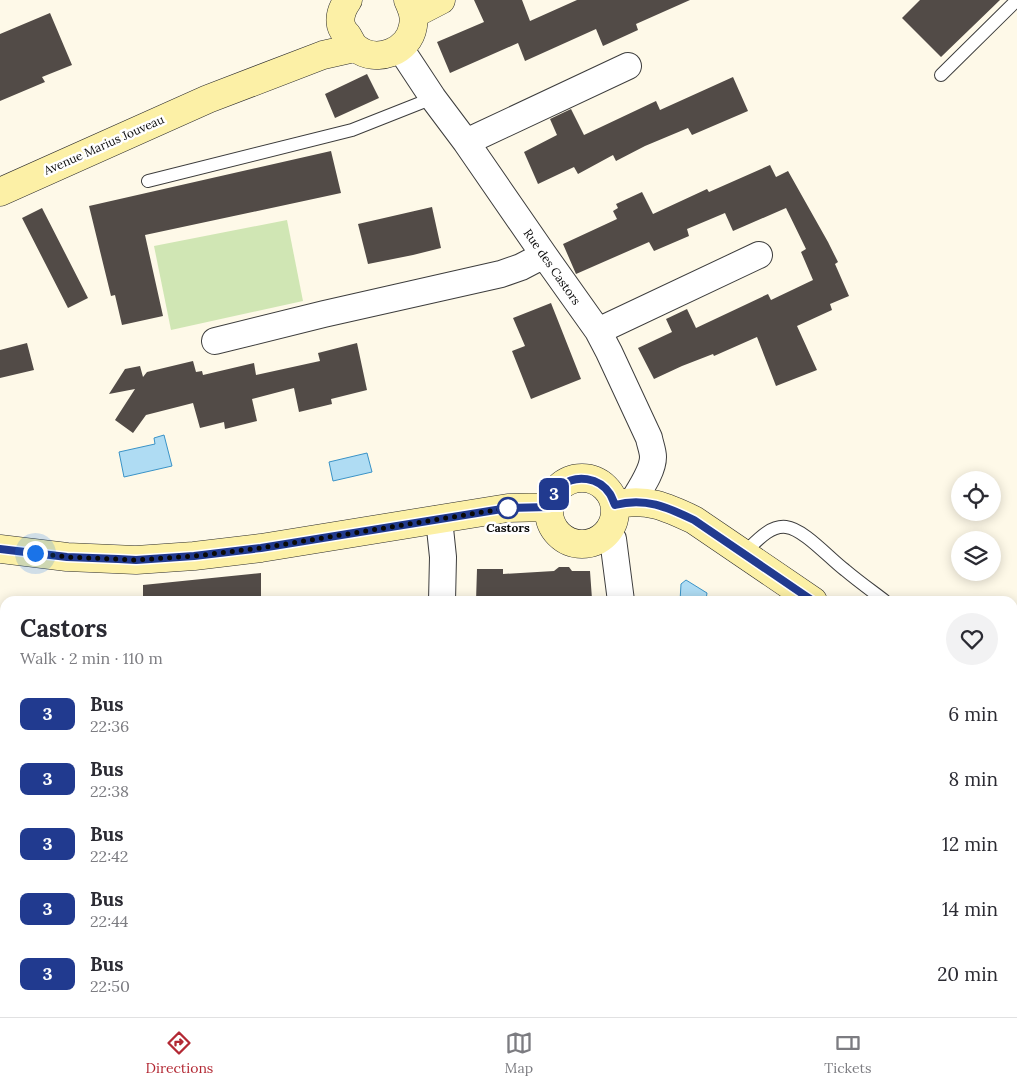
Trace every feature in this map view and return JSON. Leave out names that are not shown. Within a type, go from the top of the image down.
[{"type":"street","points":[[348,24],[368,55],[385,55],[400,48],[412,33],[414,26],[411,7],[441,0]]},
{"type":"street","name":"Avenue Marius Jouveau","points":[[0,192],[208,99],[348,24]]},
{"type":"street","name":"Rue des Castors","points":[[400,48],[433,98],[466,142],[598,331],[609,352],[645,429],[653,451],[650,471],[624,503]]},
{"type":"street","points":[[466,142],[628,66]]},
{"type":"street","points":[[598,331],[759,254]]},
{"type":"street","points":[[215,341],[501,274],[521,267],[544,255]]},
{"type":"street","points":[[624,503],[615,514],[613,524],[608,532],[593,542],[583,544],[565,540],[552,526],[549,507],[552,496],[560,487],[570,481],[581,478],[592,480],[603,485],[610,494],[624,503],[655,504],[694,520],[806,596]]},
{"type":"street","points":[[0,549],[67,557],[136,560],[194,556],[261,548],[508,508],[549,507]]},
{"type":"street","points":[[439,519],[443,557],[442,596]]},
{"type":"street","points":[[608,532],[613,539],[620,596]]},
{"type":"lane","points":[[940,75],[1017,0]]},
{"type":"lane","points":[[148,181],[352,130],[433,98]]},
{"type":"lane","points":[[744,553],[759,538],[771,530],[785,527],[793,529],[808,538],[879,596]]},
{"type":"green space","points":[[287,220],[303,301],[171,330],[154,246]]},
{"type":"water","points":[[164,435],[172,466],[124,477],[119,452],[155,444],[154,438]]},
{"type":"water","points":[[367,453],[372,472],[333,481],[329,462]]},
{"type":"water","points":[[686,580],[707,593],[707,596],[680,596],[681,584]]},
{"type":"building","points":[[474,0],[522,0],[530,21],[577,0],[690,0],[636,24],[638,30],[603,46],[596,29],[525,61],[518,43],[450,73],[437,42],[484,22]]},
{"type":"building","points":[[920,0],[1000,0],[941,57],[902,18]]},
{"type":"building","points":[[50,13],[72,65],[42,77],[45,82],[0,101],[0,34]]},
{"type":"building","points":[[367,74],[379,98],[335,118],[325,94]]},
{"type":"building","points":[[733,77],[748,111],[692,135],[688,128],[645,146],[616,161],[613,155],[578,174],[574,167],[538,184],[524,152],[557,135],[550,119],[571,109],[584,135],[656,101],[660,110]]},
{"type":"building","points":[[331,151],[341,193],[145,235],[163,316],[122,325],[115,295],[111,296],[89,206]]},
{"type":"building","points":[[770,165],[776,177],[788,171],[838,262],[835,264],[849,296],[830,304],[832,310],[797,326],[817,370],[776,386],[757,337],[654,379],[638,348],[672,332],[666,319],[687,309],[696,328],[768,294],[771,300],[813,280],[801,252],[806,249],[786,208],[733,231],[725,213],[687,229],[689,236],[654,251],[649,242],[576,274],[563,244],[617,219],[613,211],[618,208],[616,204],[642,192],[653,214],[707,189],[709,192]]},
{"type":"building","points":[[432,207],[441,248],[368,264],[358,224]]},
{"type":"building","points":[[42,208],[88,298],[68,308],[22,218]]},
{"type":"building","points":[[551,303],[581,379],[531,399],[512,351],[525,346],[513,318]]},
{"type":"building","points":[[27,343],[34,370],[0,378],[0,350]]},
{"type":"building","points":[[357,343],[367,390],[331,399],[332,404],[299,412],[294,388],[252,399],[257,421],[225,429],[224,422],[200,428],[193,403],[146,415],[133,433],[115,420],[135,389],[109,394],[125,369],[140,366],[143,377],[147,372],[193,361],[196,372],[202,371],[203,375],[254,363],[256,375],[320,361],[318,353]]},
{"type":"building","points":[[559,567],[569,567],[572,571],[590,571],[592,596],[476,596],[477,569],[503,569],[503,574],[554,571]]},
{"type":"building","points":[[261,573],[261,596],[143,596],[143,585]]},
{"type":"bus line","name":"3","points":[[0,549],[67,557],[136,560],[194,556],[261,548],[508,508],[549,507],[552,496],[560,487],[570,481],[581,478],[603,485],[615,505],[633,502],[655,504],[694,520],[806,596]]},
{"type":"place","name":"Castors","points":[[508,508]]},
{"type":"route","points":[[35,553],[67,557],[136,560],[194,556],[261,548],[508,508]]}]
